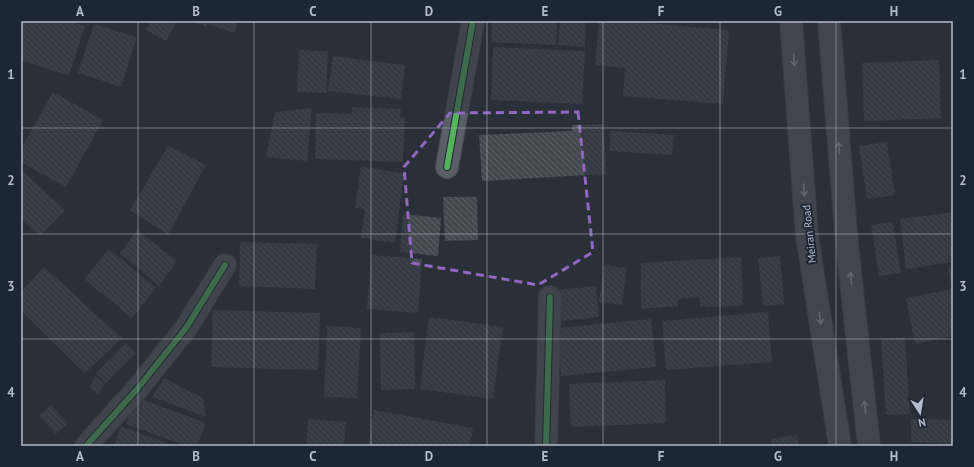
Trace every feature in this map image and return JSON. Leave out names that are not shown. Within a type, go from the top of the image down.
[{"type":"main road","name":"Meiran Road","points":[[791,21],[808,236],[840,446]]},
{"type":"main road","points":[[829,21],[847,244],[869,446]]},
{"type":"street","points":[[446,167],[473,21]]},
{"type":"street","points":[[86,446],[138,388],[186,328],[225,265]]},
{"type":"street","points":[[546,446],[550,297]]},
{"type":"highlighted area","points":[[578,112],[593,252],[538,285],[412,263],[404,167],[450,113]]},
{"type":"building","points":[[21,21],[69,21],[85,26],[69,76],[21,60]]},
{"type":"building","points":[[151,21],[177,21],[166,41],[146,30]]},
{"type":"building","points":[[191,21],[238,21],[234,33],[207,24],[207,27]]},
{"type":"building","points":[[492,21],[557,21],[556,45],[491,42]]},
{"type":"building","points":[[560,21],[586,21],[585,47],[558,45]]},
{"type":"building","points":[[599,21],[623,21],[729,30],[723,104],[623,96],[625,68],[595,65]]},
{"type":"building","points":[[94,24],[137,37],[121,87],[78,73]]},
{"type":"building","points":[[493,47],[585,51],[582,104],[491,100]]},
{"type":"building","points":[[299,50],[328,51],[326,93],[297,92]]},
{"type":"building","points":[[333,56],[405,65],[401,99],[328,91]]},
{"type":"building","points":[[939,60],[941,118],[864,121],[862,63]]},
{"type":"building","points":[[53,92],[103,120],[66,187],[21,162],[21,149]]},
{"type":"building","points":[[352,107],[401,109],[400,117],[405,117],[403,162],[315,159],[316,113],[352,114]]},
{"type":"building","points":[[312,108],[307,161],[266,157],[275,112]]},
{"type":"building","points":[[604,124],[606,174],[482,181],[479,135],[572,131],[572,125]]},
{"type":"building","points":[[611,131],[674,135],[672,155],[609,151]]},
{"type":"building","points":[[887,142],[895,195],[867,199],[859,146]]},
{"type":"building","points":[[168,146],[206,165],[168,235],[130,210]]},
{"type":"building","points":[[361,166],[404,174],[395,243],[361,238],[365,209],[355,208]]},
{"type":"building","points":[[21,169],[65,210],[40,236],[21,219]]},
{"type":"building","points":[[443,197],[477,197],[478,240],[445,241]]},
{"type":"building","points":[[953,212],[953,262],[906,269],[900,219]]},
{"type":"building","points":[[403,214],[441,218],[438,256],[400,252]]},
{"type":"building","points":[[893,222],[901,273],[879,276],[871,225]]},
{"type":"building","points":[[137,230],[177,261],[159,286],[120,253]]},
{"type":"building","points":[[240,242],[317,244],[315,289],[239,286]]},
{"type":"building","points":[[109,249],[156,288],[132,318],[84,279]]},
{"type":"building","points":[[371,255],[422,259],[418,313],[367,309]]},
{"type":"building","points":[[780,256],[784,304],[763,306],[758,258]]},
{"type":"building","points":[[741,257],[743,306],[700,307],[699,297],[678,299],[678,306],[641,309],[641,263]]},
{"type":"building","points":[[604,265],[627,268],[622,305],[599,302]]},
{"type":"building","points":[[44,267],[122,338],[85,373],[21,311],[21,292]]},
{"type":"building","points":[[953,267],[953,284],[951,284],[948,268]]},
{"type":"building","points":[[596,286],[599,317],[560,321],[558,290]]},
{"type":"building","points":[[953,289],[953,336],[915,344],[906,298]]},
{"type":"building","points":[[213,310],[320,313],[318,370],[211,367]]},
{"type":"building","points":[[768,312],[772,362],[666,370],[662,321]]},
{"type":"building","points":[[429,317],[503,327],[493,399],[420,389]]},
{"type":"building","points":[[651,319],[656,367],[561,376],[557,328]]},
{"type":"building","points":[[327,326],[361,328],[357,398],[324,397]]},
{"type":"building","points":[[414,332],[415,389],[381,390],[380,333]]},
{"type":"building","points":[[905,337],[910,414],[886,415],[881,339]]},
{"type":"building","points":[[126,343],[136,353],[106,383],[96,373]]},
{"type":"building","points":[[95,377],[105,383],[98,394],[89,387]]},
{"type":"building","points":[[164,378],[203,398],[206,417],[152,397]]},
{"type":"building","points":[[665,380],[666,423],[571,427],[569,384]]},
{"type":"building","points":[[136,397],[206,423],[197,446],[186,446],[126,424]]},
{"type":"building","points":[[51,405],[68,423],[56,434],[39,416]]},
{"type":"building","points":[[374,410],[473,428],[470,446],[368,446]]},
{"type":"building","points":[[308,419],[346,422],[344,446],[306,446]]},
{"type":"building","points":[[911,419],[953,420],[953,444],[911,442]]},
{"type":"building","points":[[121,426],[174,446],[114,446]]},
{"type":"building","points":[[797,435],[799,446],[772,446],[771,439]]},
{"type":"cycle path","points":[[447,167],[473,21]]},
{"type":"cycle path","points":[[86,446],[138,388],[186,328],[225,265]]},
{"type":"cycle path","points":[[546,446],[550,297]]}]
